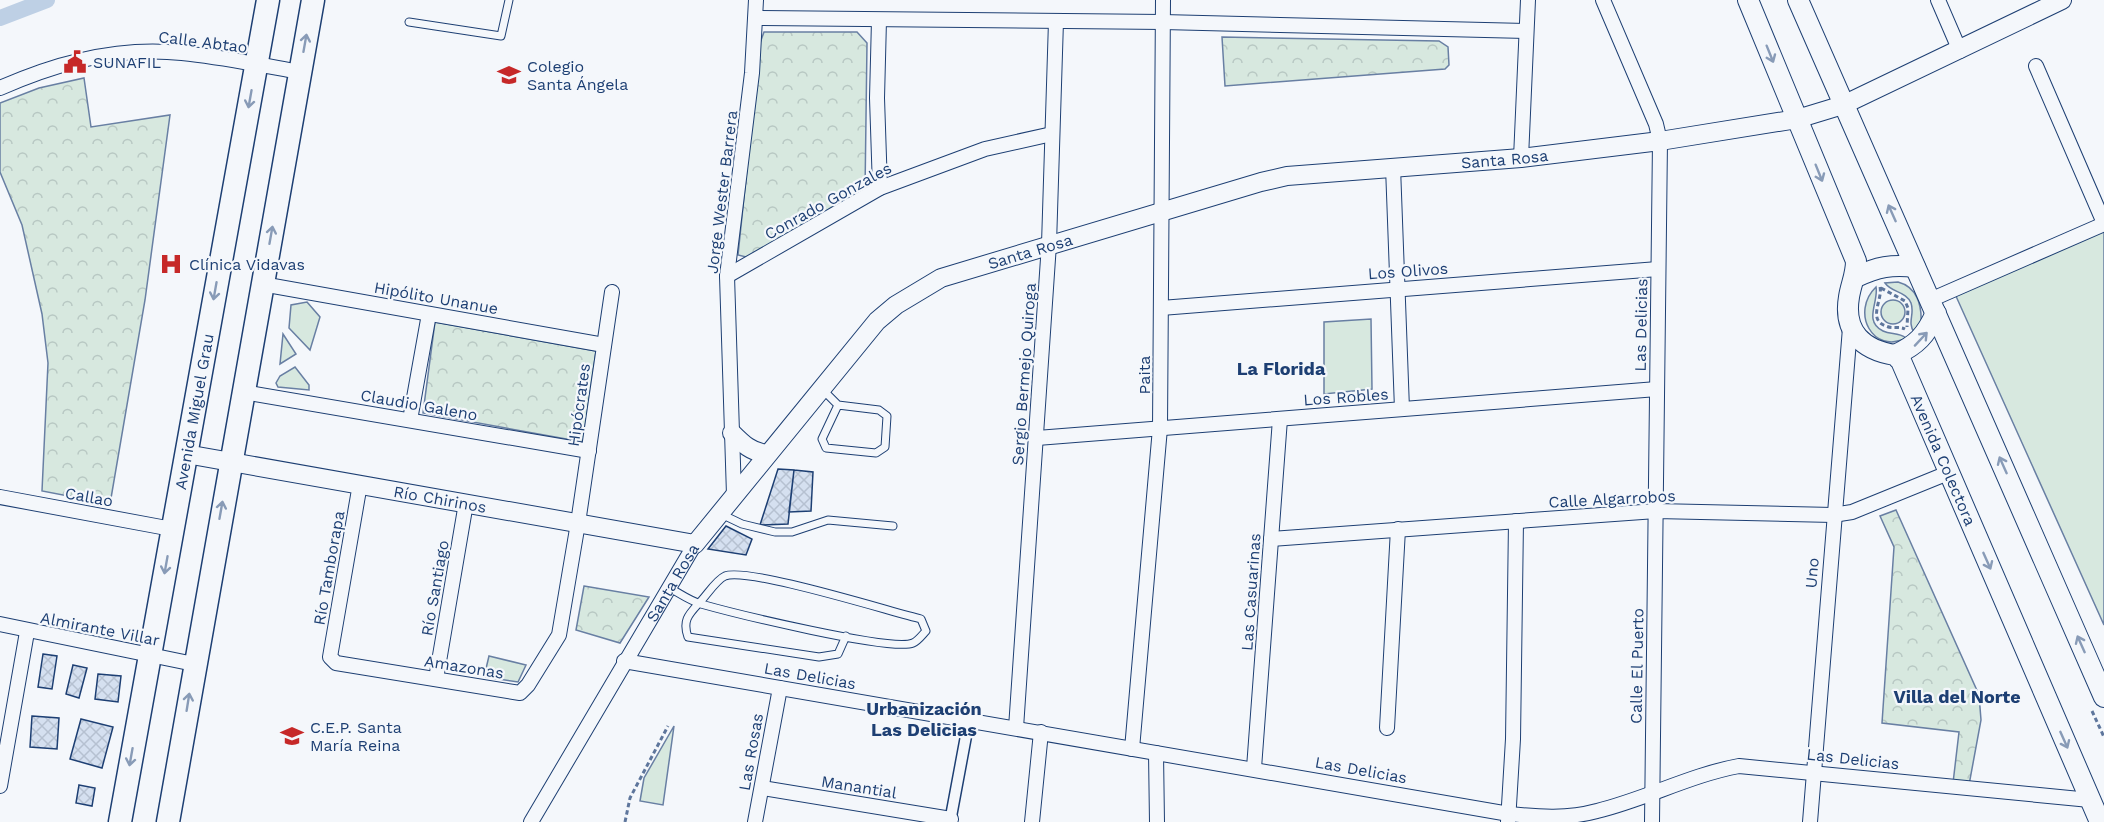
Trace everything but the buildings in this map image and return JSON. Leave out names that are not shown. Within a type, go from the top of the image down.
[{"type":"main road","name":"Avenida Miguel Grau","points":[[120,822],[268,0]]},
{"type":"main road","points":[[168,822],[194,664],[313,0]]},
{"type":"main road","points":[[1748,0],[1856,261],[1856,277],[1849,294],[1847,311],[1850,328],[1861,342],[1877,352],[1895,355],[1913,347],[1926,335],[1933,307]]},
{"type":"main road","points":[[1798,0],[1933,307],[2097,701]]},
{"type":"main road","points":[[1856,277],[1875,268],[1895,264],[1915,267]]},
{"type":"main road","name":"Avenida Colectora","points":[[1895,355],[1901,361],[2100,822]]},
{"type":"street","name":"Jorge Wester Barrera","points":[[734,495],[727,276],[752,73],[756,0]]},
{"type":"street","name":"Paita","points":[[1132,749],[1160,428],[1163,0]]},
{"type":"street","points":[[1521,158],[1528,0]]},
{"type":"street","name":"Las Delicias","points":[[1603,0],[1656,124],[1660,141],[1656,511]]},
{"type":"street","points":[[1938,0],[1960,51]]},
{"type":"street","name":"Santa Rosa","points":[[531,822],[695,544],[878,321],[920,289],[957,272],[1049,243],[1287,176],[1521,158],[1660,141],[1797,119],[1843,105],[1960,51],[2045,5],[2062,0]]},
{"type":"street","points":[[756,18],[1163,22],[1526,31]]},
{"type":"street","points":[[879,20],[877,98],[880,188]]},
{"type":"street","name":"Sergio Bermejo Quiroga","points":[[1016,728],[1049,243],[1056,21]]},
{"type":"street","name":"Calle Abtao","points":[[0,88],[56,66],[119,54],[182,53],[300,72]]},
{"type":"street","points":[[1933,307],[2104,223],[2036,66]]},
{"type":"street","name":"Conrado Gonzales","points":[[727,276],[880,188],[985,149],[1052,134]]},
{"type":"street","points":[[1393,167],[1402,409]]},
{"type":"street","name":"Los Olivos","points":[[1161,308],[1658,269]]},
{"type":"street","name":"Hipólito Unanue","points":[[262,284],[604,345]]},
{"type":"street","name":"Hipócrates","points":[[578,523],[612,292]]},
{"type":"street","points":[[410,420],[429,314]]},
{"type":"street","name":"Uno","points":[[1810,822],[1833,515],[1850,328]]},
{"type":"street","name":"Los Robles","points":[[1037,438],[1657,389]]},
{"type":"street","name":"Claudio Galeno","points":[[243,392],[589,451]]},
{"type":"street","name":"Las Casuarinas","points":[[1254,768],[1280,419]]},
{"type":"street","points":[[732,432],[756,453],[767,454]]},
{"type":"street","name":"Río Chirinos","points":[[186,454],[695,544]]},
{"type":"street","name":"Calle Algarrobos","points":[[1271,539],[1656,511],[1833,515],[1852,512],[1948,473]]},
{"type":"street","name":"Río Tamborapa","points":[[330,657],[360,484]]},
{"type":"street","name":"Callao","points":[[0,497],[172,529]]},
{"type":"street","name":"Río Santiago","points":[[436,679],[466,503]]},
{"type":"street","name":"Calle El Puerto","points":[[1652,822],[1656,511]]},
{"type":"street","points":[[1509,818],[1516,521]]},
{"type":"street","name":"Amazonas","points":[[330,657],[336,663],[520,693],[528,685],[558,635],[578,523]]},
{"type":"street","points":[[1387,728],[1398,529]]},
{"type":"street","name":"Almirante Villar","points":[[0,624],[27,632],[194,664]]},
{"type":"street","points":[[0,786],[2,762],[27,632]]},
{"type":"street","name":"Las Delicias","points":[[624,661],[1254,768],[1509,818],[1571,816],[1597,812],[1717,770],[1739,766],[2090,800]]},
{"type":"street","name":"Las Rosas","points":[[755,822],[780,688]]},
{"type":"street","points":[[950,821],[969,720]]},
{"type":"street","points":[[1032,822],[1041,732]]},
{"type":"street","points":[[1156,753],[1157,822]]},
{"type":"street","name":"Manantial","points":[[762,788],[950,821]]},
{"type":"lane","points":[[409,22],[501,36],[509,0]]},
{"type":"lane","points":[[821,388],[838,405],[879,410],[887,416],[885,447],[876,453],[826,448],[822,439],[838,405]]},
{"type":"lane","points":[[719,513],[742,524],[775,532],[812,527],[828,520],[893,526]]},
{"type":"lane","points":[[668,588],[699,603],[893,645],[914,643],[926,631],[921,619],[765,577],[737,574],[724,576],[699,603],[686,616],[685,628],[688,637],[819,657],[838,654],[846,636]]},
{"type":"path","points":[[1880,287],[1905,301],[1908,308],[1906,323],[1910,334],[1901,327],[1889,327],[1879,321],[1876,311],[1881,299],[1880,287]]},
{"type":"path","points":[[2097,701],[2104,737]]},
{"type":"path","points":[[626,822],[630,798],[668,726]]},
{"type":"green space","points":[[764,32],[857,32],[867,43],[865,192],[750,258],[738,255],[760,43]]},
{"type":"green space","points":[[1222,37],[1439,41],[1448,47],[1449,65],[1445,69],[1225,86]]},
{"type":"green space","points":[[84,78],[91,127],[170,115],[145,300],[110,504],[42,491],[48,363],[42,314],[22,225],[0,172],[0,103],[39,88]]},
{"type":"green space","points":[[2104,229],[2104,625],[1955,294]]},
{"type":"green space","points":[[1898,282],[1914,292],[1919,303],[1921,323],[1914,332],[1911,325],[1912,307],[1909,299],[1885,283]]},
{"type":"green space","points":[[1876,287],[1874,322],[1883,331],[1906,338],[1894,342],[1884,341],[1875,336],[1869,328],[1865,319],[1865,308],[1868,297]]},
{"type":"green space","points":[[1893,300],[1901,304],[1905,312],[1901,320],[1893,324],[1885,320],[1881,312],[1885,304]]},
{"type":"green space","points":[[307,302],[320,317],[310,350],[289,328],[291,305]]},
{"type":"green space","points":[[1371,319],[1372,389],[1324,394],[1324,322]]},
{"type":"green space","points":[[435,322],[596,351],[583,442],[423,413]]},
{"type":"green space","points":[[283,334],[296,354],[280,364]]},
{"type":"green space","points":[[295,367],[309,385],[309,390],[278,387],[276,383],[280,376]]},
{"type":"green space","points":[[1896,510],[1979,695],[1981,720],[1969,785],[1953,783],[1959,732],[1882,723],[1894,547],[1880,516]]},
{"type":"green space","points":[[584,586],[649,597],[620,643],[576,630]]},
{"type":"green space","points":[[489,656],[526,665],[518,682],[484,677]]},
{"type":"green space","points":[[674,726],[663,805],[640,801],[644,778]]},
{"type":"waterway","points":[[0,18],[47,0]]},
{"type":"place","name":"SUNAFIL","points":[[75,62]]},
{"type":"place","name":"Colegio Santa Ángela","points":[[509,75]]},
{"type":"place","name":"Clínica Vidavas","points":[[171,264]]},
{"type":"place","name":"C.E.P. Santa María Reina","points":[[292,736]]},
{"type":"district","name":"La Florida","points":[[1281,368]]},
{"type":"district","name":"Villa del Norte","points":[[1957,696]]},
{"type":"district","name":"Urbanización Las Delicias","points":[[924,718]]}]
